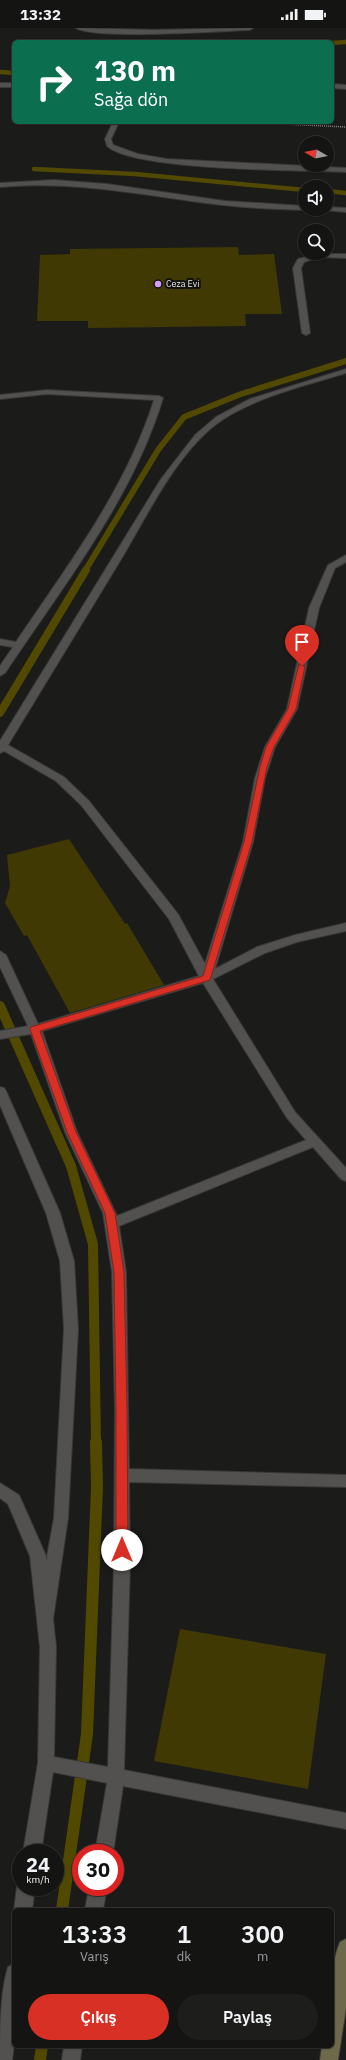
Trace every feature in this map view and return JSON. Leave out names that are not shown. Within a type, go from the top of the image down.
[{"type":"street","points":[[79,28],[103,31],[250,28]]},
{"type":"street","points":[[0,85],[12,85]]},
{"type":"street","points":[[334,86],[346,87]]},
{"type":"street","points":[[115,124],[108,139],[110,146],[135,156],[204,164],[346,170]]},
{"type":"street","points":[[0,185],[22,182],[107,187],[214,202],[298,208]]},
{"type":"street","points":[[334,209],[346,210]]},
{"type":"street","points":[[306,334],[297,268],[301,261],[320,255],[346,256]]},
{"type":"street","points":[[346,371],[279,391],[240,407],[212,424],[195,440],[165,479],[1,746],[60,779],[85,803],[174,917],[206,978],[291,1115],[346,1176]]},
{"type":"street","points":[[0,397],[47,392],[159,398],[147,434],[133,468],[113,505],[0,673]]},
{"type":"street","points":[[206,978],[248,842],[260,778],[270,747],[292,709],[314,608],[331,567],[346,558]]},
{"type":"street","points":[[0,642],[19,645]]},
{"type":"street","points":[[0,1035],[29,1030],[206,978],[261,950],[295,939],[346,927]]},
{"type":"street","points":[[0,955],[71,1132],[110,1213],[119,1272],[122,1564],[116,1778],[105,1844]]},
{"type":"street","points":[[0,1091],[53,1213],[67,1261],[71,1329],[61,1510],[45,1619]]},
{"type":"street","points":[[112,1223],[315,1141]]},
{"type":"street","points":[[122,1476],[346,1481]]},
{"type":"street","points":[[0,1489],[14,1500],[38,1556],[48,1647],[46,1763],[33,1844]]},
{"type":"street","points":[[46,1763],[95,1774],[346,1821]]},
{"type":"street","points":[[23,1908],[25,1896]]},
{"type":"street","points":[[94,1908],[96,1896]]},
{"type":"street","points":[[334,2028],[346,1948]]},
{"type":"street","points":[[3,2060],[12,1989]]},
{"type":"street","points":[[71,2060],[73,2048]]},
{"type":"street","points":[[329,2060],[331,2048]]},
{"type":"path","points":[[277,124],[346,128]]},
{"type":"building","name":"Ceza Evi","points":[[238,247],[239,255],[274,254],[282,314],[245,314],[246,326],[88,328],[88,321],[37,321],[40,255],[70,254],[70,249]]},
{"type":"building","points":[[69,839],[125,924],[127,923],[164,985],[70,1013],[27,935],[24,936],[5,903],[10,886],[7,855]]},
{"type":"building","points":[[180,1629],[326,1654],[308,1789],[154,1761]]},
{"type":"waterway","points":[[334,43],[346,42]]},
{"type":"waterway","points":[[0,72],[12,73]]},
{"type":"waterway","points":[[34,169],[135,174],[298,189]]},
{"type":"waterway","points":[[334,192],[346,193]]},
{"type":"waterway","points":[[85,571],[158,450],[184,417],[241,394],[346,361]]},
{"type":"waterway","points":[[0,713],[86,570]]},
{"type":"waterway","points":[[0,1006],[71,1166],[93,1244],[96,1443]]},
{"type":"waterway","points":[[62,1908],[87,1734],[97,1487],[96,1442]]},
{"type":"waterway","points":[[40,2060],[42,2048]]},
{"type":"place","name":"Ceza Evi","points":[[158,284]]},
{"type":"route","points":[[122,1550],[122,1409],[119,1272],[110,1213],[71,1132],[34,1029],[206,978],[248,842],[263,767],[270,747],[283,727],[292,709],[302,666]]}]
